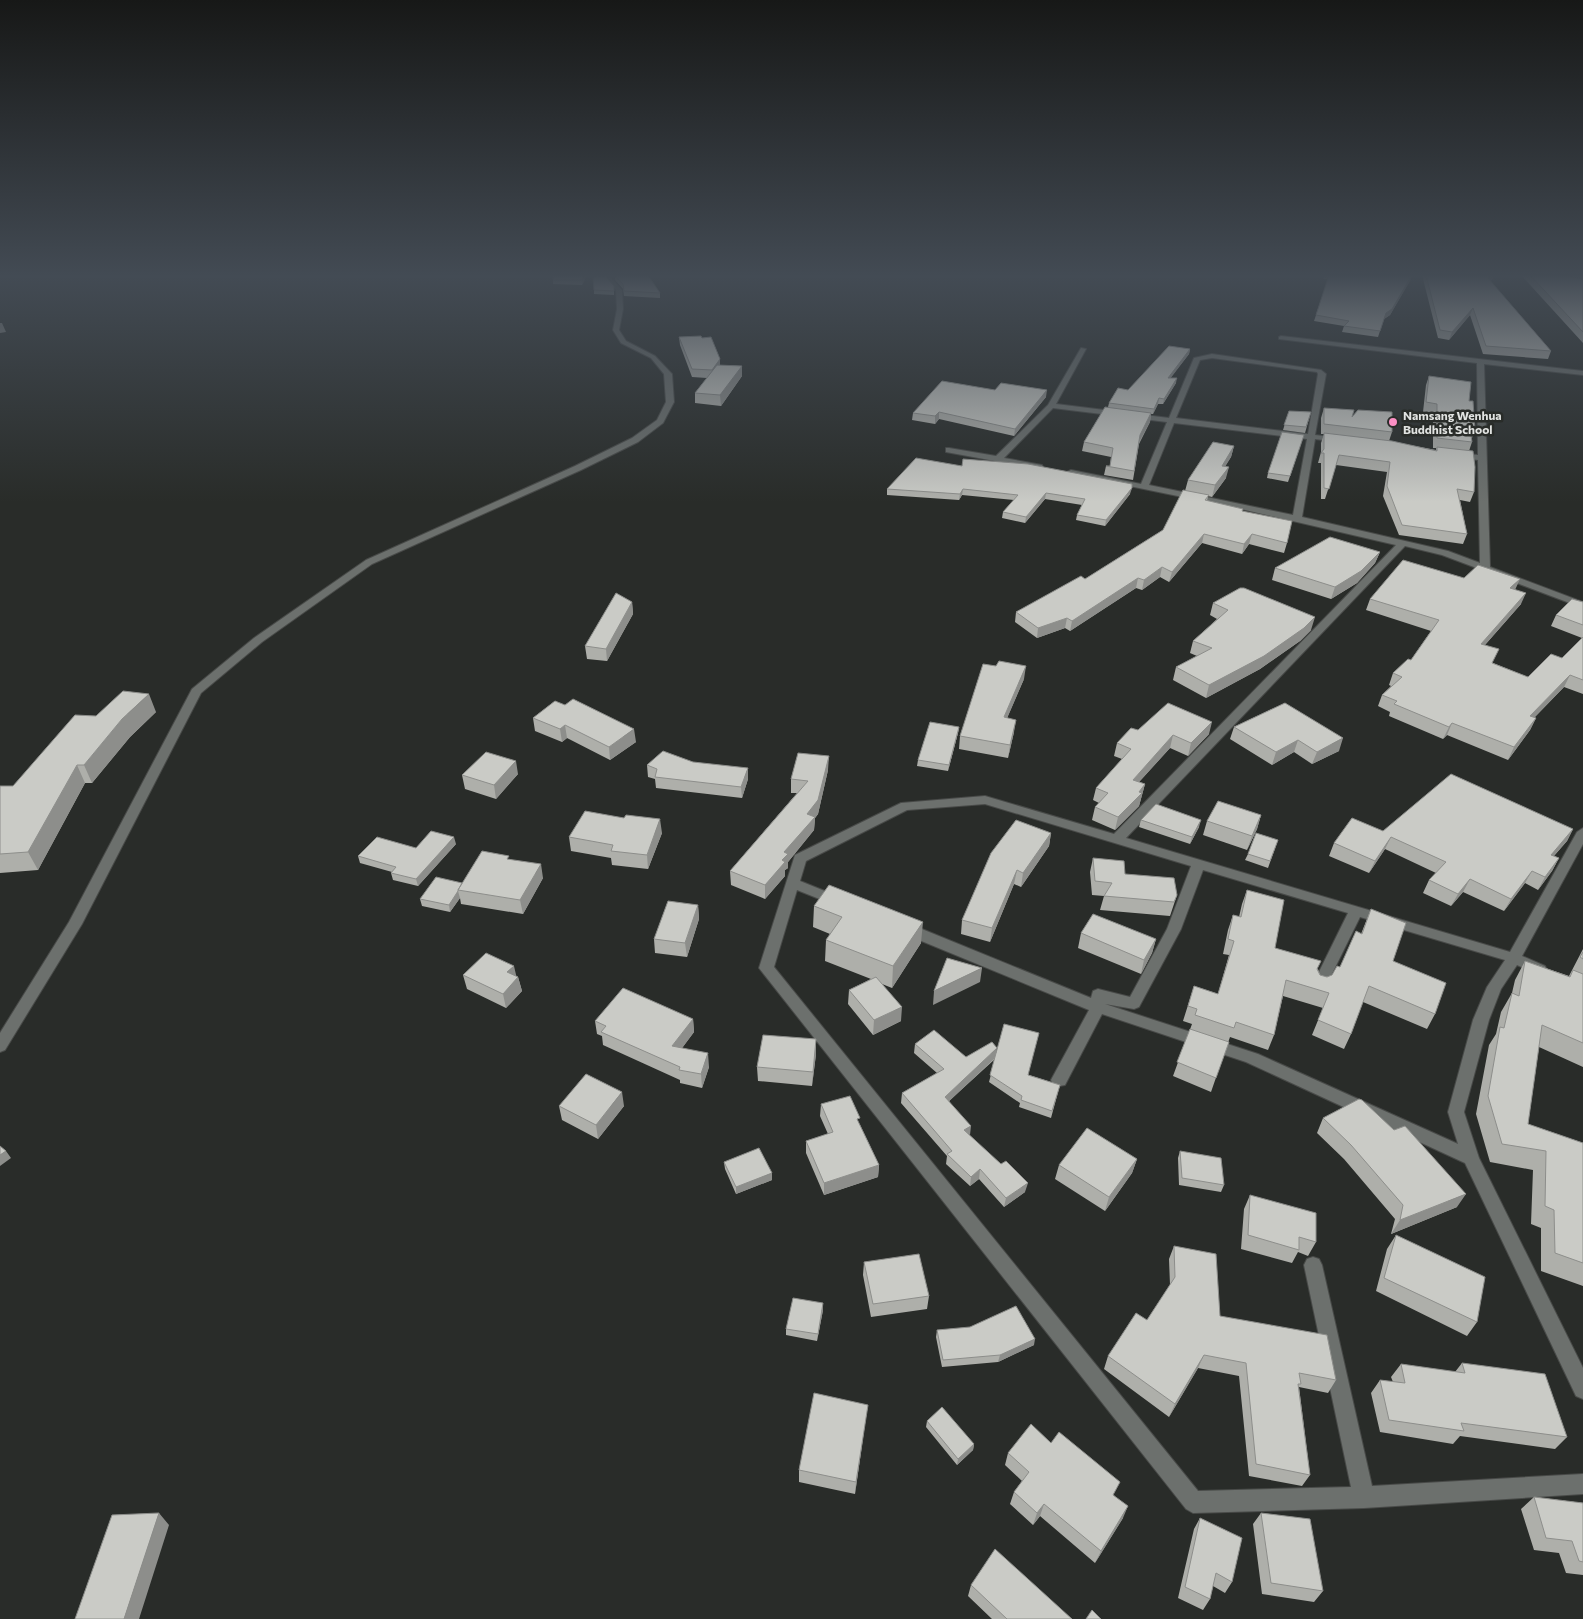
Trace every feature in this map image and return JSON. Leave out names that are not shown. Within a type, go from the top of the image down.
[{"type":"street","points":[[0,1046],[75,924],[196,692],[258,640],[369,562],[578,468],[635,440],[660,422],[670,402],[668,374],[653,357],[640,351]]},
{"type":"street","points":[[998,459],[1051,406],[1082,351]]},
{"type":"street","points":[[1390,351],[1583,373]]},
{"type":"street","points":[[1144,487],[1174,420],[1197,358],[1212,356],[1319,371],[1322,374],[1297,519]]},
{"type":"street","points":[[1480,361],[1484,458],[1485,568]]},
{"type":"street","points":[[1051,406],[1351,442]]},
{"type":"street","points":[[949,450],[1046,468]]},
{"type":"street","points":[[1446,454],[1484,458]]},
{"type":"street","points":[[1065,471],[1297,519],[1445,553],[1583,605]]},
{"type":"street","points":[[1116,840],[1402,543]]},
{"type":"street","points":[[1548,974],[1514,958],[986,800],[905,806],[800,858],[766,968],[1193,1502],[1364,1497],[1583,1484]]},
{"type":"street","points":[[1583,832],[1514,958],[1494,987],[1481,1020],[1456,1112],[1471,1158],[1583,1389]]},
{"type":"street","points":[[1059,1080],[1098,1006],[1098,995],[1134,1003],[1174,929],[1199,863]]},
{"type":"street","points":[[792,883],[848,906]]},
{"type":"street","points":[[1320,984],[1356,911]]},
{"type":"street","points":[[894,924],[1098,1006],[1252,1058],[1471,1158]]},
{"type":"street","points":[[1313,1265],[1364,1497]]},
{"type":"building","points":[[685,351],[717,351],[720,359],[712,370],[692,369]]},
{"type":"building","points":[[1165,351],[1189,351],[1168,378],[1177,378],[1164,399],[1159,398],[1154,409],[1109,403],[1118,388],[1128,390]]},
{"type":"building","points":[[717,365],[742,366],[720,395],[695,393]]},
{"type":"building","points":[[1429,376],[1471,382],[1469,401],[1473,401],[1475,430],[1470,429],[1472,442],[1437,438],[1437,404],[1426,402]]},
{"type":"building","points":[[942,381],[995,390],[1001,383],[1047,390],[1015,429],[939,412],[935,416],[913,413]]},
{"type":"building","points":[[1105,407],[1151,413],[1140,435],[1134,471],[1106,466],[1110,466],[1113,448],[1084,442]]},
{"type":"building","points":[[1324,408],[1354,410],[1352,417],[1358,410],[1392,412],[1392,432],[1324,424]]},
{"type":"building","points":[[1289,411],[1311,412],[1306,427],[1284,425]]},
{"type":"building","points":[[1282,432],[1304,435],[1290,476],[1268,473]]},
{"type":"building","points":[[1324,433],[1392,441],[1437,451],[1437,447],[1473,451],[1475,467],[1474,492],[1457,489],[1467,534],[1402,525],[1387,486],[1390,462],[1339,455],[1329,489],[1324,488],[1324,453],[1321,453],[1324,449]]},
{"type":"building","points":[[1213,442],[1234,446],[1222,466],[1229,467],[1215,485],[1188,480]]},
{"type":"building","points":[[916,458],[962,466],[963,459],[1028,464],[1132,484],[1132,488],[1106,520],[1077,515],[1085,499],[1046,493],[1026,517],[1003,512],[1018,495],[963,489],[960,494],[887,489]]},
{"type":"building","points":[[1183,490],[1209,495],[1205,500],[1243,509],[1242,511],[1292,521],[1287,543],[1252,534],[1244,544],[1204,534],[1172,572],[1162,567],[1144,580],[1138,578],[1072,621],[1067,618],[1038,628],[1016,612],[1081,576],[1085,579],[1163,530]]},
{"type":"building","points":[[1330,537],[1380,552],[1361,571],[1335,587],[1275,568]]},
{"type":"building","points":[[1403,560],[1464,578],[1478,565],[1520,579],[1510,588],[1526,593],[1481,644],[1499,649],[1492,663],[1528,677],[1551,654],[1562,658],[1583,637],[1583,680],[1570,675],[1530,716],[1536,718],[1514,747],[1452,723],[1449,727],[1394,704],[1397,701],[1382,695],[1402,677],[1393,673],[1408,659],[1411,660],[1439,620],[1370,599]]},
{"type":"building","points":[[1240,588],[1315,617],[1304,628],[1264,656],[1209,685],[1176,667],[1212,648],[1193,641],[1228,610],[1213,603]]},
{"type":"building","points":[[616,593],[632,602],[606,649],[585,646]]},
{"type":"building","points":[[1572,599],[1583,602],[1583,625],[1556,615]]},
{"type":"building","points":[[999,661],[1026,666],[1004,717],[1016,720],[1010,745],[960,736],[983,664],[996,666]]},
{"type":"building","points":[[123,691],[149,694],[122,719],[84,765],[77,765],[28,852],[0,854],[0,786],[13,786],[75,715],[96,716]]},
{"type":"building","points":[[573,699],[634,729],[609,747],[565,725],[560,729],[533,718],[555,701],[565,705]]},
{"type":"building","points":[[1168,703],[1212,722],[1191,743],[1173,735],[1133,780],[1145,784],[1139,792],[1142,793],[1118,817],[1095,807],[1108,793],[1096,788],[1131,749],[1117,743],[1131,728],[1138,730]]},
{"type":"building","points":[[1285,703],[1343,738],[1317,752],[1298,740],[1276,752],[1234,727]]},
{"type":"building","points":[[930,722],[959,727],[949,765],[918,760]]},
{"type":"building","points":[[663,751],[693,762],[748,768],[741,787],[655,777],[657,769],[647,765]]},
{"type":"building","points":[[486,752],[516,761],[494,785],[462,775]]},
{"type":"building","points":[[798,753],[829,756],[818,800],[807,814],[815,817],[784,852],[788,854],[782,860],[785,862],[765,885],[730,871],[808,781],[791,779]]},
{"type":"building","points":[[1451,774],[1573,829],[1551,855],[1559,858],[1545,877],[1532,871],[1511,899],[1470,879],[1458,894],[1429,880],[1446,862],[1391,837],[1375,861],[1334,843],[1352,818],[1383,831]]},
{"type":"building","points":[[1218,801],[1261,815],[1252,836],[1207,821]]},
{"type":"building","points":[[1156,804],[1201,820],[1192,837],[1141,820]]},
{"type":"building","points":[[585,811],[624,818],[626,815],[660,819],[647,855],[611,851],[613,845],[569,837]]},
{"type":"building","points":[[1016,820],[1051,833],[1023,873],[1017,870],[992,928],[962,920],[991,853]]},
{"type":"building","points":[[431,831],[454,837],[416,879],[391,873],[396,867],[358,856],[377,837],[416,848]]},
{"type":"building","points":[[1256,833],[1278,840],[1270,861],[1248,854]]},
{"type":"building","points":[[482,851],[509,856],[507,859],[541,864],[520,900],[458,890]]},
{"type":"building","points":[[1093,858],[1124,861],[1125,874],[1174,878],[1177,895],[1174,902],[1104,896],[1112,883],[1095,881]]},
{"type":"building","points":[[436,877],[462,883],[449,905],[420,899]]},
{"type":"building","points":[[829,885],[923,922],[893,966],[826,940],[842,917],[814,906]]},
{"type":"building","points":[[1247,890],[1284,900],[1275,948],[1321,961],[1317,969],[1320,975],[1327,977],[1332,975],[1337,966],[1340,967],[1356,931],[1362,934],[1371,909],[1406,923],[1393,961],[1446,983],[1435,1014],[1369,986],[1351,1034],[1318,1020],[1329,993],[1286,980],[1274,1035],[1236,1022],[1234,1028],[1195,1015],[1197,1009],[1188,1006],[1194,986],[1218,994],[1234,941],[1228,939],[1233,915],[1241,917]]},
{"type":"building","points":[[668,901],[698,905],[685,943],[654,939]]},
{"type":"building","points":[[1093,914],[1156,939],[1144,960],[1081,933]]},
{"type":"building","points":[[486,953],[514,966],[507,972],[518,977],[503,994],[463,975]]},
{"type":"building","points":[[947,958],[982,968],[934,991]]},
{"type":"building","points":[[1525,961],[1570,977],[1573,970],[1583,974],[1583,1043],[1542,1025],[1528,1124],[1583,1143],[1583,1263],[1555,1253],[1554,1210],[1545,1206],[1546,1151],[1502,1144],[1488,1096],[1500,1027],[1504,1028],[1512,993],[1519,996]]},
{"type":"building","points":[[876,977],[902,1007],[874,1020],[849,990]]},
{"type":"building","points":[[623,988],[693,1019],[672,1046],[708,1053],[701,1074],[679,1070],[680,1067],[601,1032],[606,1026],[595,1021]]},
{"type":"building","points":[[1004,1024],[1039,1033],[1028,1075],[1060,1085],[1052,1111],[1021,1100],[1022,1096],[990,1075]]},
{"type":"building","points":[[1190,1029],[1229,1042],[1216,1078],[1177,1062]]},
{"type":"building","points":[[934,1030],[966,1057],[992,1042],[997,1048],[945,1097],[971,1126],[964,1130],[1001,1164],[1006,1161],[1028,1183],[1006,1198],[980,1169],[971,1177],[947,1154],[952,1151],[902,1093],[944,1069],[915,1044]]},
{"type":"building","points":[[763,1035],[816,1039],[813,1072],[757,1067]]},
{"type":"building","points":[[586,1074],[622,1092],[596,1125],[559,1106]]},
{"type":"building","points":[[850,1096],[860,1118],[857,1119],[879,1165],[824,1183],[806,1141],[833,1132],[821,1104]]},
{"type":"building","points":[[1359,1099],[1394,1130],[1405,1126],[1466,1194],[1400,1220],[1403,1205],[1351,1145],[1323,1118]]},
{"type":"building","points":[[1087,1128],[1137,1159],[1109,1197],[1059,1165]]},
{"type":"building","points":[[0,1146],[6,1151],[0,1155]]},
{"type":"building","points":[[759,1148],[772,1173],[736,1187],[724,1162]]},
{"type":"building","points":[[1180,1151],[1221,1158],[1224,1185],[1182,1178]]},
{"type":"building","points":[[1250,1195],[1316,1213],[1316,1242],[1299,1237],[1299,1250],[1248,1235]]},
{"type":"building","points":[[1396,1235],[1485,1277],[1477,1322],[1384,1278]]},
{"type":"building","points":[[1174,1246],[1216,1254],[1220,1316],[1327,1335],[1336,1380],[1299,1373],[1301,1384],[1298,1384],[1310,1475],[1256,1464],[1246,1363],[1204,1355],[1175,1404],[1108,1356],[1136,1313],[1147,1320],[1175,1277]]},
{"type":"building","points":[[919,1254],[929,1296],[873,1304],[864,1262]]},
{"type":"building","points":[[793,1298],[823,1303],[818,1334],[786,1329]]},
{"type":"building","points":[[1016,1306],[1035,1339],[1000,1355],[943,1360],[937,1330],[970,1327]]},
{"type":"building","points":[[1462,1363],[1545,1374],[1567,1437],[1461,1423],[1464,1431],[1389,1420],[1380,1380],[1405,1383],[1401,1364],[1465,1373]]},
{"type":"building","points":[[814,1393],[868,1405],[856,1482],[799,1470]]},
{"type":"building","points":[[942,1407],[974,1444],[958,1459],[927,1421]]},
{"type":"building","points":[[1031,1424],[1051,1443],[1059,1432],[1120,1482],[1113,1495],[1128,1506],[1101,1551],[1044,1504],[1037,1513],[1014,1492],[1029,1472],[1008,1453]]},
{"type":"building","points":[[1534,1497],[1583,1503],[1583,1562],[1579,1561],[1572,1541],[1546,1538]]},
{"type":"building","points":[[159,1513],[124,1619],[75,1619],[112,1515]]},
{"type":"building","points":[[1261,1513],[1310,1519],[1323,1591],[1271,1583]]},
{"type":"building","points":[[1200,1518],[1242,1538],[1232,1582],[1216,1573],[1210,1599],[1185,1587]]},
{"type":"building","points":[[995,1549],[1072,1619],[1007,1619],[971,1585]]},
{"type":"building","points":[[1092,1610],[1101,1619],[1086,1619]]},
{"type":"place","name":"Namsang Wenhua Buddhist School","points":[[1393,422]]}]
